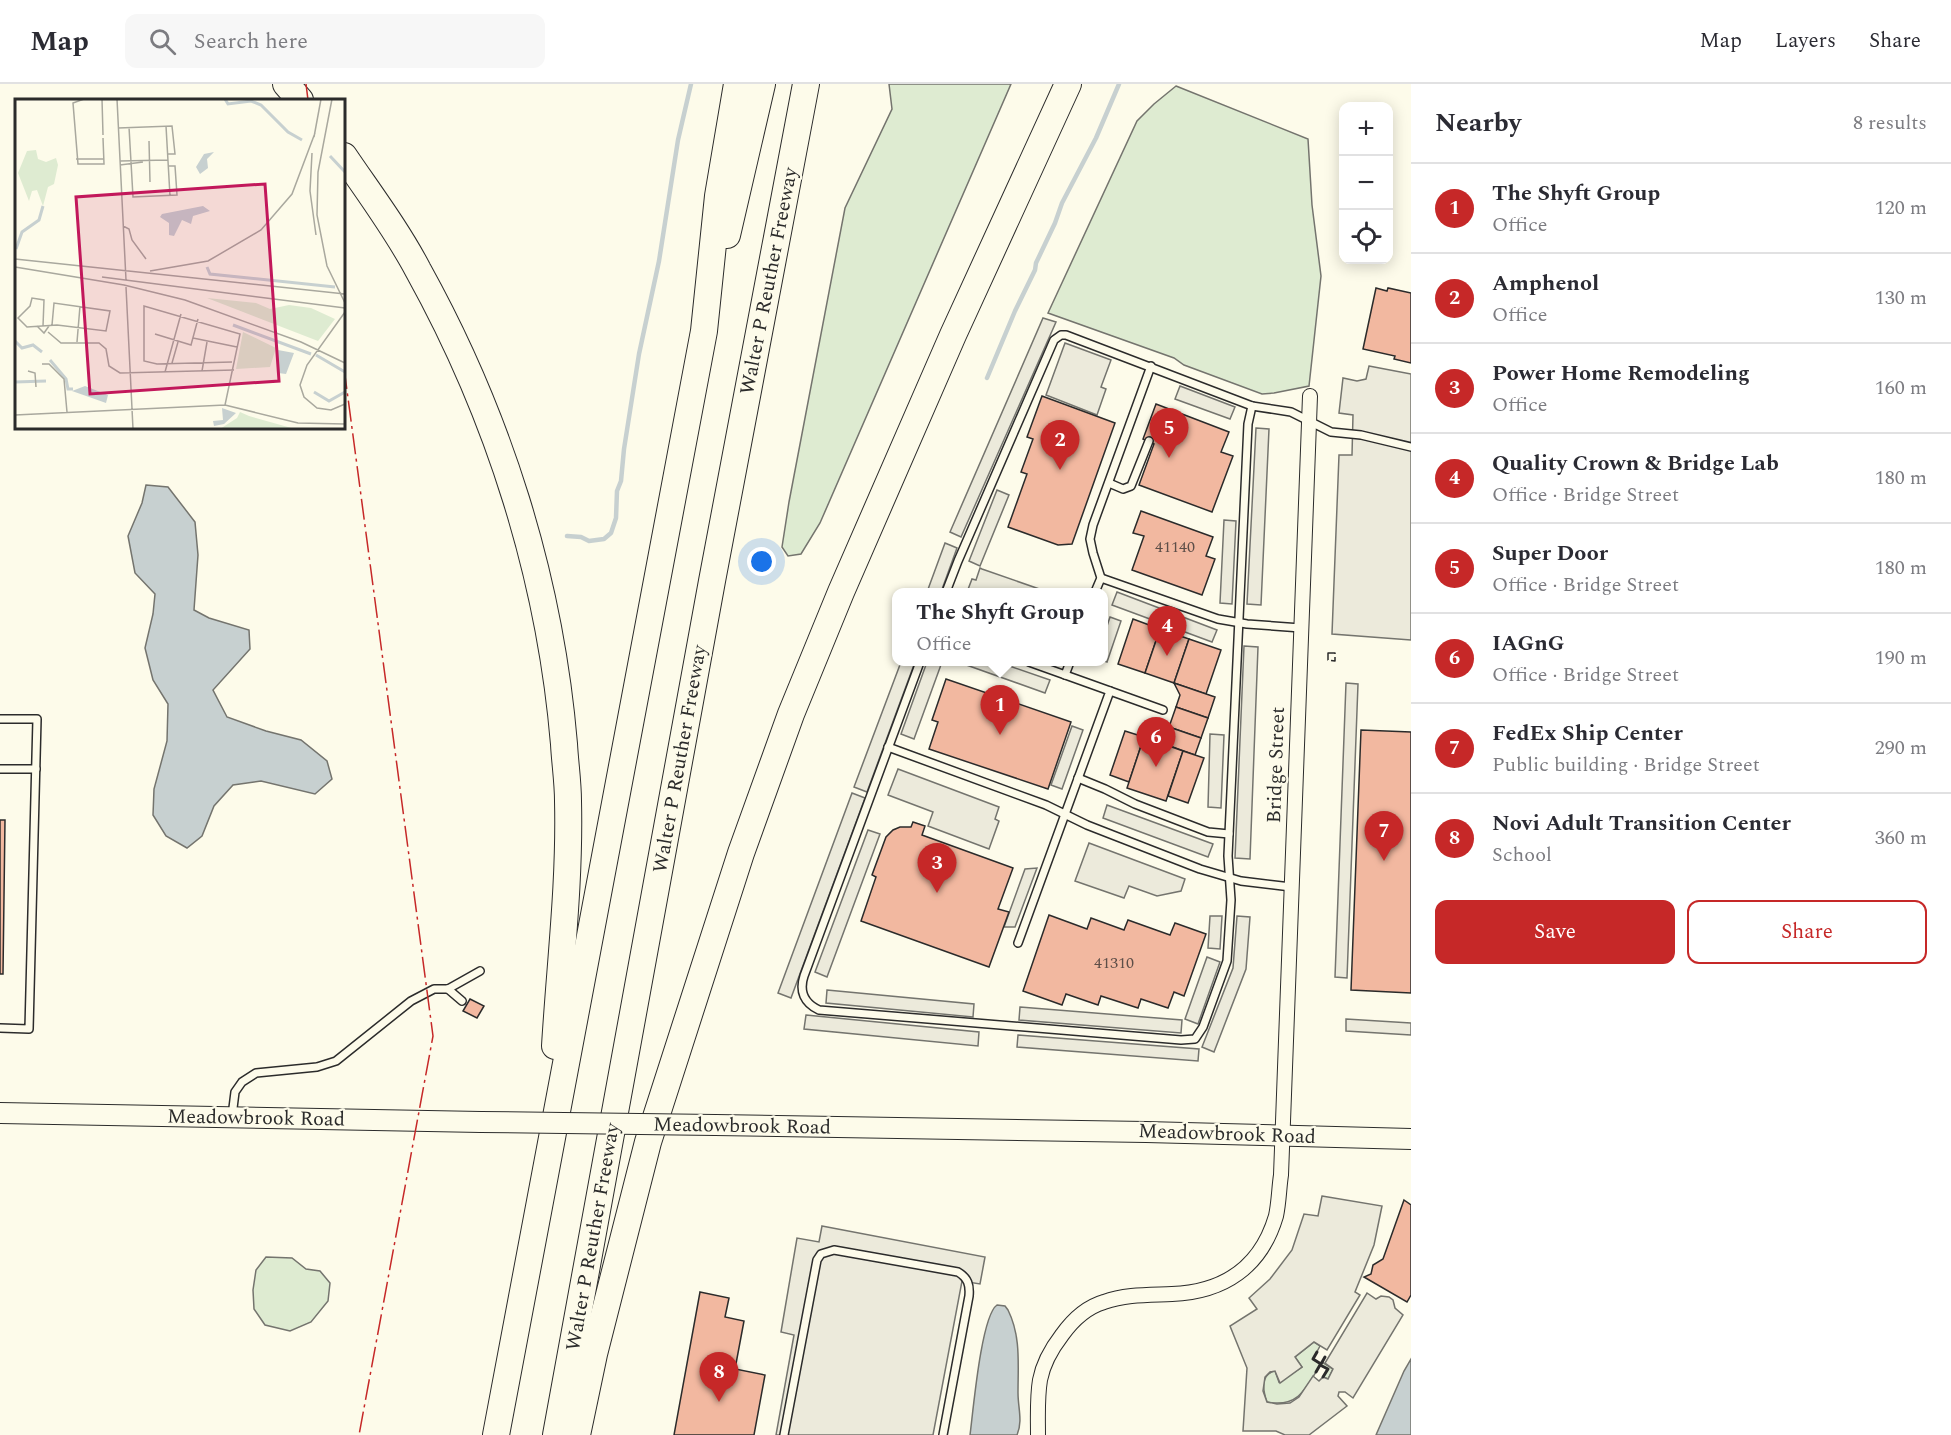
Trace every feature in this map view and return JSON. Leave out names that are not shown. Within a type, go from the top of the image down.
[{"type":"highway","points":[[286,84],[299,99]]},
{"type":"highway","points":[[704,331],[718,196],[737,84]]},
{"type":"highway","points":[[496,1435],[704,331],[762,84]]},
{"type":"highway","name":"Walter P Reuther Freeway","points":[[556,1435],[712,581],[806,84]]},
{"type":"highway","points":[[577,1435],[594,1354],[648,1142],[737,864],[787,725],[841,592],[952,335],[1068,84]]},
{"type":"highway","points":[[345,158],[418,269],[461,355],[498,443],[525,529],[546,612],[560,701],[568,799],[567,879],[554,1066],[553,1133]]},
{"type":"street","name":"Bridge Street","points":[[1038,1435],[1040,1380],[1054,1345],[1077,1318],[1101,1303],[1115,1298],[1190,1293],[1222,1284],[1254,1259],[1268,1238],[1276,1214],[1281,1175],[1310,396]]},
{"type":"street","name":"Meadowbrook Road","points":[[0,1113],[1411,1139]]},
{"type":"lane","points":[[948,588],[1057,337],[1066,335],[1252,406],[1291,412],[1331,432],[1361,435],[1411,447]]},
{"type":"lane","points":[[1097,588],[1101,578],[1090,539],[1093,525],[1151,366]]},
{"type":"lane","points":[[918,666],[802,982],[801,989],[805,1000],[819,1010],[1169,1040],[1195,1039],[1203,1027],[1227,961],[1231,913],[1229,834],[1248,424],[1252,406]]},
{"type":"lane","points":[[1108,483],[1123,489],[1131,486],[1149,441]]},
{"type":"lane","points":[[1101,578],[1218,619],[1301,628]]},
{"type":"lane","points":[[1040,666],[1162,710]]},
{"type":"lane","points":[[1065,675],[1068,666]]},
{"type":"lane","points":[[1018,943],[1110,691]]},
{"type":"lane","points":[[0,719],[37,719],[29,1029],[0,1028]]},
{"type":"lane","points":[[888,747],[1046,805],[1107,833],[1230,878],[1291,887]]},
{"type":"lane","points":[[0,768],[36,769]]},
{"type":"lane","points":[[1078,778],[1135,804],[1208,832],[1229,834]]},
{"type":"lane","points":[[231,1118],[235,1092],[242,1082],[256,1073],[317,1067],[336,1061],[411,1001],[434,989],[448,989],[480,971]]},
{"type":"lane","points":[[448,989],[462,1001]]},
{"type":"lane","points":[[784,1435],[817,1260],[821,1254],[834,1250],[958,1272],[964,1275],[968,1282],[969,1296],[943,1435]]},
{"type":"green space","points":[[889,84],[1011,84],[820,523],[801,554],[788,556],[782,547],[789,502],[845,208],[892,109]]},
{"type":"green space","points":[[1176,86],[1308,139],[1312,205],[1321,276],[1309,386],[1262,394],[1184,365],[1174,358],[1048,313],[1137,121]]},
{"type":"green space","points":[[266,1257],[292,1258],[306,1269],[320,1271],[330,1283],[328,1301],[311,1322],[290,1331],[265,1325],[254,1309],[253,1290],[256,1270]]},
{"type":"green space","points":[[1314,1342],[1320,1346],[1313,1359],[1333,1369],[1328,1379],[1323,1377],[1327,1369],[1320,1365],[1300,1395],[1286,1402],[1267,1402],[1264,1384],[1267,1376],[1275,1371],[1279,1382],[1302,1367],[1295,1357]]},
{"type":"shaded area","points":[[1043,318],[1056,322],[961,537],[950,532]]},
{"type":"shaded area","points":[[1065,343],[1111,360],[1101,387],[1106,389],[1097,415],[1046,395]]},
{"type":"shaded area","points":[[1369,366],[1411,374],[1411,640],[1332,634],[1339,455],[1352,455],[1353,415],[1339,413],[1343,378],[1357,381],[1366,379]]},
{"type":"shaded area","points":[[1180,386],[1235,407],[1230,419],[1175,399]]},
{"type":"shaded area","points":[[1256,428],[1269,429],[1261,605],[1247,604]]},
{"type":"shaded area","points":[[146,485],[168,487],[195,522],[198,555],[194,610],[209,618],[249,630],[250,649],[213,690],[227,717],[301,740],[327,761],[332,779],[315,794],[261,781],[233,785],[214,806],[202,836],[187,848],[166,836],[153,815],[154,789],[167,741],[168,704],[153,680],[145,648],[155,594],[135,573],[128,536],[142,503]]},
{"type":"shaded area","points":[[997,490],[1009,495],[980,566],[969,561]]},
{"type":"shaded area","points":[[1224,520],[1236,521],[1232,604],[1220,603]]},
{"type":"shaded area","points":[[945,543],[957,548],[942,588],[928,588]]},
{"type":"shaded area","points":[[980,568],[1037,588],[969,588],[972,579],[976,580]]},
{"type":"shaded area","points":[[1117,592],[1217,630],[1212,642],[1112,605]]},
{"type":"shaded area","points":[[1110,617],[1121,621],[1108,659]]},
{"type":"shaded area","points":[[1244,646],[1258,647],[1250,859],[1235,858]]},
{"type":"shaded area","points":[[899,666],[914,666],[867,792],[854,787]]},
{"type":"shaded area","points":[[926,666],[941,666],[914,739],[901,734]]},
{"type":"shaded area","points":[[969,666],[1010,666],[1050,680],[1045,693]]},
{"type":"shaded area","points":[[1346,683],[1358,684],[1347,978],[1335,977]]},
{"type":"shaded area","points":[[1072,726],[1083,730],[1062,789],[1051,785]]},
{"type":"shaded area","points":[[1210,734],[1224,735],[1221,808],[1208,807]]},
{"type":"shaded area","points":[[898,769],[999,807],[995,819],[999,821],[989,849],[928,826],[933,812],[888,795]]},
{"type":"shaded area","points":[[852,793],[865,798],[791,998],[778,993]]},
{"type":"shaded area","points":[[1107,805],[1213,844],[1208,857],[1103,818]]},
{"type":"shaded area","points":[[868,830],[880,834],[827,977],[815,972]]},
{"type":"shaded area","points":[[1089,843],[1185,879],[1181,891],[1157,896],[1129,886],[1124,898],[1075,881]]},
{"type":"shaded area","points":[[1037,868],[1015,927],[1004,927],[1025,869]]},
{"type":"shaded area","points":[[1210,916],[1222,916],[1220,949],[1208,948]]},
{"type":"shaded area","points":[[1237,916],[1250,917],[1246,969],[1214,1052],[1202,1047],[1233,968]]},
{"type":"shaded area","points":[[1207,957],[1220,962],[1198,1024],[1185,1019]]},
{"type":"shaded area","points":[[827,990],[974,1004],[973,1017],[826,1003]]},
{"type":"shaded area","points":[[1020,1007],[1182,1020],[1181,1033],[1019,1020]]},
{"type":"shaded area","points":[[806,1015],[979,1032],[978,1046],[804,1029]]},
{"type":"shaded area","points":[[1346,1019],[1411,1023],[1411,1035],[1346,1031]]},
{"type":"shaded area","points":[[1018,1035],[1199,1049],[1198,1061],[1017,1047]]},
{"type":"shaded area","points":[[1322,1196],[1382,1206],[1374,1245],[1355,1292],[1360,1295],[1327,1350],[1314,1342],[1295,1357],[1302,1367],[1280,1383],[1275,1371],[1270,1372],[1265,1377],[1263,1391],[1267,1402],[1290,1403],[1299,1397],[1313,1376],[1319,1381],[1323,1377],[1328,1379],[1333,1369],[1325,1363],[1367,1293],[1376,1299],[1381,1296],[1389,1297],[1393,1300],[1395,1308],[1403,1315],[1353,1398],[1345,1392],[1339,1392],[1338,1396],[1347,1406],[1309,1435],[1285,1435],[1276,1431],[1243,1431],[1247,1368],[1230,1326],[1257,1309],[1249,1298],[1270,1279],[1292,1250],[1304,1214],[1318,1216]]},
{"type":"shaded area","points":[[822,1226],[985,1257],[980,1284],[962,1281],[933,1435],[776,1435],[794,1335],[781,1332],[797,1238],[819,1242]]},
{"type":"shaded area","points":[[997,1305],[1005,1306],[1008,1310],[1017,1340],[1019,1430],[1017,1435],[970,1435],[982,1345],[991,1313]]},
{"type":"shaded area","points":[[1411,1359],[1411,1435],[1376,1435],[1404,1371]]},
{"type":"building","points":[[1376,288],[1411,293],[1411,363],[1394,359],[1395,356],[1363,349]]},
{"type":"building","points":[[1042,396],[1115,423],[1072,544],[1058,545],[1008,527],[1027,474],[1021,472],[1033,439],[1027,437]]},
{"type":"building","points":[[1156,404],[1229,432],[1221,452],[1233,456],[1212,512],[1139,485],[1154,444],[1143,439]]},
{"type":"building","points":[[1141,511],[1213,537],[1206,556],[1215,559],[1202,595],[1132,570],[1144,536],[1133,533]]},
{"type":"building","points":[[1133,619],[1160,629],[1145,673],[1118,664]]},
{"type":"building","points":[[1160,629],[1189,639],[1174,683],[1145,673]]},
{"type":"building","points":[[1189,639],[1221,650],[1206,694],[1174,683]]},
{"type":"building","points":[[946,679],[1071,722],[1048,789],[929,749],[938,722],[932,720]]},
{"type":"building","points":[[1174,683],[1215,697],[1208,718],[1176,707],[1180,695]]},
{"type":"building","points":[[1176,707],[1208,718],[1201,738],[1169,727]]},
{"type":"building","points":[[1169,727],[1201,738],[1195,755],[1153,740],[1167,733]]},
{"type":"building","points":[[1361,730],[1411,732],[1411,993],[1351,990]]},
{"type":"building","points":[[1125,731],[1144,737],[1129,782],[1110,775]]},
{"type":"building","points":[[1144,737],[1183,751],[1166,801],[1127,788]]},
{"type":"building","points":[[1183,751],[1204,758],[1188,803],[1168,796]]},
{"type":"building","points":[[0,820],[5,820],[3,974],[0,974]]},
{"type":"building","points":[[913,822],[925,826],[922,835],[1013,868],[998,909],[1009,912],[989,967],[861,921],[876,877],[872,875],[886,837],[900,827],[911,827]]},
{"type":"building","points":[[1049,915],[1087,929],[1091,918],[1124,930],[1128,920],[1170,935],[1175,923],[1206,934],[1184,996],[1174,992],[1168,1008],[1141,999],[1138,1008],[1101,996],[1098,1005],[1066,994],[1062,1005],[1023,991]]},
{"type":"building","points":[[470,999],[484,1006],[477,1018],[463,1011]]},
{"type":"building","points":[[1404,1200],[1411,1205],[1411,1295],[1407,1302],[1364,1277],[1371,1274],[1373,1265],[1383,1259]]},
{"type":"building","points":[[700,1292],[729,1298],[725,1317],[744,1321],[735,1369],[765,1375],[754,1435],[674,1435]]},
{"type":"waterway","points":[[567,536],[581,537],[589,541],[604,539],[611,533],[616,518],[617,491],[621,481],[639,354],[659,261],[678,140],[691,84]]},
{"type":"waterway","points":[[987,378],[1062,203],[1096,138],[1119,84]]},
{"type":"fence","points":[[1328,653],[1335,653],[1335,661],[1328,660],[1328,653]]},
{"type":"wall","points":[[1317,1352],[1313,1359],[1321,1364],[1325,1357]]},
{"type":"wall","points":[[1316,1372],[1320,1365],[1328,1369],[1323,1377]]},
{"type":"power","points":[[306,84],[308,99]]},
{"type":"power","points":[[345,376],[433,1036],[359,1435]]},
{"type":"place","name":"Super Door","points":[[1169,458]]},
{"type":"place","name":"Amphenol","points":[[1060,470]]},
{"type":"place","name":"Quality Crown & Bridge Lab","points":[[1167,656]]},
{"type":"place","name":"The Shyft Group","points":[[1000,735]]},
{"type":"place","name":"IAGnG","points":[[1156,767]]},
{"type":"place","name":"FedEx Ship Center","points":[[1384,861]]},
{"type":"place","name":"Power Home Remodeling","points":[[937,893]]},
{"type":"place","name":"Novi Adult Transition Center","points":[[719,1402]]}]
